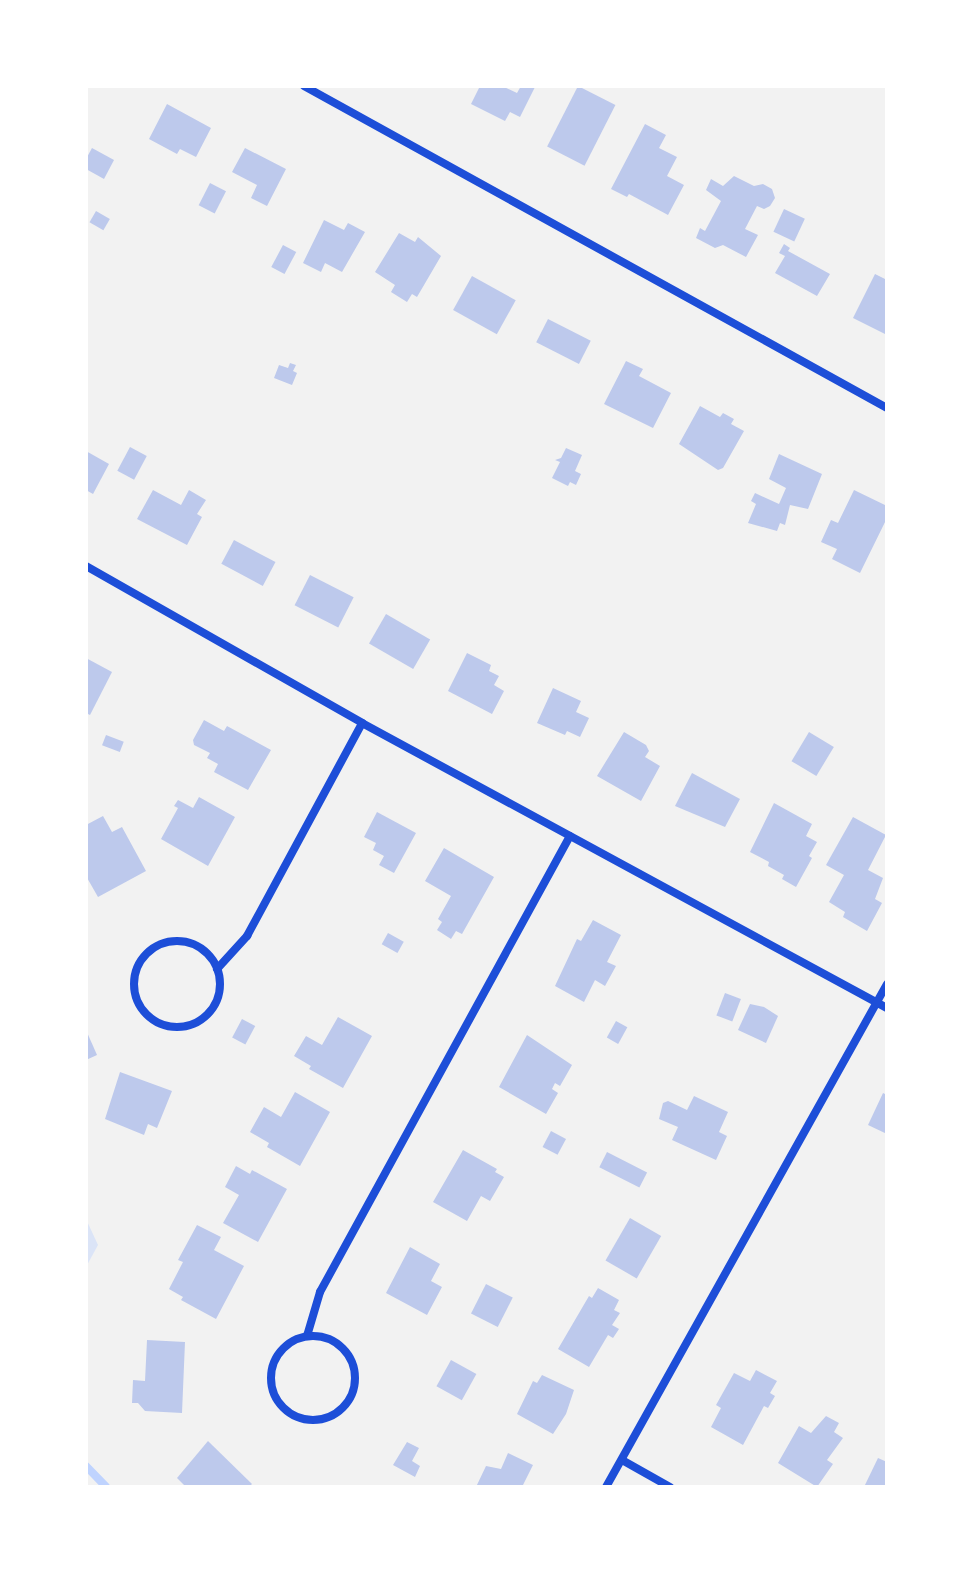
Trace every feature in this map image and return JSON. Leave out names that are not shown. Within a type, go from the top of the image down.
[{"type":"street","points":[[304,86],[887,408]]},
{"type":"street","points":[[86,566],[362,723],[887,1008]]},
{"type":"street","points":[[217,969],[247,936],[362,723]]},
{"type":"street","points":[[307,1336],[320,1292],[570,836]]},
{"type":"street","points":[[179,941],[195,945],[209,955],[217,969],[220,986],[216,1002],[206,1016],[191,1025],[175,1027],[159,1023],[145,1013],[136,999],[134,982],[138,966],[148,952],[162,943],[179,941]]},
{"type":"street","points":[[606,1487],[887,984]]},
{"type":"street","points":[[307,1336],[323,1337],[338,1344],[349,1356],[354,1372],[354,1388],[347,1403],[335,1414],[319,1420],[288,1412],[277,1399],[271,1384],[272,1368],[279,1353],[291,1342],[307,1336]]},
{"type":"street","points":[[622,1460],[670,1487]]},
{"type":"shaded area","points":[[86,1219],[98,1245],[86,1267]]},
{"type":"building","points":[[480,86],[502,86],[517,93],[521,86],[535,87],[520,117],[510,112],[505,121],[471,104]]},
{"type":"building","points":[[578,86],[615,105],[585,166],[547,147]]},
{"type":"building","points":[[167,104],[211,128],[196,157],[180,149],[177,154],[149,139]]},
{"type":"building","points":[[645,124],[666,135],[659,148],[677,157],[667,176],[684,185],[668,215],[629,194],[627,197],[611,189]]},
{"type":"building","points":[[92,148],[114,160],[104,179],[86,169],[86,159]]},
{"type":"building","points":[[245,148],[286,169],[267,206],[251,198],[257,185],[232,172]]},
{"type":"building","points":[[734,176],[754,186],[763,184],[772,189],[775,198],[764,209],[757,206],[745,229],[758,235],[746,257],[723,245],[715,248],[696,238],[700,228],[705,231],[721,201],[706,190],[711,179],[723,186]]},
{"type":"building","points":[[210,183],[226,191],[215,213],[199,205]]},
{"type":"building","points":[[784,209],[805,219],[794,241],[773,232]]},
{"type":"building","points":[[96,211],[110,219],[103,230],[90,222]]},
{"type":"building","points":[[324,220],[344,230],[348,223],[365,232],[342,272],[325,263],[321,272],[303,263]]},
{"type":"building","points":[[399,233],[415,242],[418,237],[441,256],[417,297],[412,294],[407,302],[391,292],[395,285],[375,272]]},
{"type":"building","points":[[784,244],[790,248],[788,251],[830,274],[817,296],[775,273],[785,256],[779,253]]},
{"type":"building","points":[[283,245],[296,252],[285,274],[271,267]]},
{"type":"building","points":[[875,274],[887,280],[887,335],[853,318]]},
{"type":"building","points":[[472,276],[516,300],[497,334],[453,310]]},
{"type":"building","points":[[548,319],[591,341],[579,364],[536,342]]},
{"type":"building","points":[[626,361],[643,369],[639,376],[671,393],[653,428],[604,404]]},
{"type":"building","points":[[290,363],[296,365],[293,371],[297,373],[292,385],[274,378],[279,365],[288,368]]},
{"type":"building","points":[[700,406],[720,417],[723,413],[734,419],[731,424],[744,431],[723,468],[718,470],[679,444]]},
{"type":"building","points":[[130,447],[147,456],[134,480],[117,471]]},
{"type":"building","points":[[566,448],[582,455],[575,471],[581,474],[576,485],[570,482],[568,486],[552,478],[560,462],[555,460],[561,458]]},
{"type":"building","points":[[86,451],[109,464],[93,494],[86,490]]},
{"type":"building","points":[[779,454],[822,474],[808,509],[790,505],[785,525],[780,523],[777,531],[748,523],[756,504],[751,501],[755,493],[779,504],[786,488],[769,479]]},
{"type":"building","points":[[153,490],[181,505],[189,490],[206,500],[197,514],[202,517],[187,545],[137,519]]},
{"type":"building","points":[[854,490],[887,506],[887,518],[860,573],[832,559],[837,549],[821,542],[831,520],[838,523]]},
{"type":"building","points":[[234,540],[275,562],[263,586],[221,564]]},
{"type":"building","points":[[310,575],[354,597],[338,628],[295,605]]},
{"type":"building","points":[[386,614],[430,640],[413,669],[369,643]]},
{"type":"building","points":[[467,653],[491,665],[489,671],[499,676],[494,685],[504,691],[492,714],[448,691]]},
{"type":"building","points":[[86,658],[112,672],[90,715],[86,713]]},
{"type":"building","points":[[553,688],[581,701],[576,712],[589,718],[580,737],[567,731],[565,735],[537,723]]},
{"type":"building","points":[[204,720],[224,731],[227,726],[271,750],[248,790],[214,772],[218,764],[207,758],[210,753],[194,745],[193,740]]},
{"type":"building","points":[[624,732],[646,745],[649,751],[645,757],[660,766],[641,801],[597,776]]},
{"type":"building","points":[[809,732],[834,747],[816,776],[791,761]]},
{"type":"building","points":[[106,735],[124,742],[120,752],[102,745]]},
{"type":"building","points":[[692,773],[740,799],[725,827],[675,806]]},
{"type":"building","points":[[199,797],[235,817],[208,866],[161,839],[178,808],[174,806],[178,800],[193,808]]},
{"type":"building","points":[[774,803],[812,824],[806,836],[817,842],[796,887],[782,879],[784,875],[768,866],[769,862],[750,852]]},
{"type":"building","points":[[377,812],[416,833],[394,873],[379,865],[384,856],[373,850],[376,843],[364,837]]},
{"type":"building","points":[[103,816],[112,832],[122,827],[146,871],[98,897],[86,876],[86,825]]},
{"type":"building","points":[[853,817],[886,835],[868,870],[883,878],[875,899],[882,903],[867,931],[843,917],[845,912],[829,902],[844,875],[826,865]]},
{"type":"building","points":[[444,848],[494,877],[462,934],[456,931],[451,939],[437,930],[442,922],[438,919],[451,896],[425,881]]},
{"type":"building","points":[[593,920],[621,935],[607,962],[616,966],[605,986],[595,980],[584,1002],[555,986],[577,939],[581,941]]},
{"type":"building","points":[[388,933],[404,942],[397,953],[382,944]]},
{"type":"building","points":[[725,993],[741,999],[732,1021],[716,1015]]},
{"type":"building","points":[[750,1004],[764,1007],[778,1016],[766,1043],[738,1030]]},
{"type":"building","points":[[338,1017],[372,1036],[343,1088],[309,1069],[311,1066],[294,1056],[306,1036],[322,1045]]},
{"type":"building","points":[[242,1019],[255,1026],[245,1045],[232,1038]]},
{"type":"building","points":[[616,1021],[627,1027],[618,1044],[607,1038]]},
{"type":"building","points":[[86,1030],[97,1055],[86,1060]]},
{"type":"building","points":[[527,1035],[572,1065],[560,1086],[555,1083],[552,1089],[558,1093],[546,1114],[499,1087]]},
{"type":"building","points":[[120,1072],[172,1091],[157,1128],[148,1124],[144,1135],[105,1119]]},
{"type":"building","points":[[295,1092],[330,1112],[300,1166],[267,1147],[269,1143],[250,1132],[264,1107],[281,1117]]},
{"type":"building","points":[[883,1093],[887,1095],[887,1134],[868,1125]]},
{"type":"building","points":[[694,1096],[728,1112],[719,1132],[727,1136],[716,1160],[672,1140],[678,1127],[659,1119],[663,1103],[668,1101],[687,1110]]},
{"type":"building","points":[[551,1131],[566,1139],[558,1155],[543,1147]]},
{"type":"building","points":[[463,1150],[497,1169],[495,1172],[504,1177],[490,1201],[481,1196],[467,1221],[433,1202]]},
{"type":"building","points":[[607,1152],[647,1172],[639,1188],[599,1167]]},
{"type":"building","points":[[236,1166],[250,1174],[252,1170],[287,1189],[258,1242],[223,1223],[239,1195],[225,1187]]},
{"type":"building","points":[[630,1218],[661,1236],[637,1278],[606,1260]]},
{"type":"building","points":[[197,1225],[221,1237],[214,1250],[244,1266],[216,1319],[181,1300],[183,1297],[169,1289],[183,1262],[178,1260]]},
{"type":"building","points":[[410,1247],[440,1264],[431,1281],[442,1287],[427,1315],[386,1293]]},
{"type":"building","points":[[486,1284],[513,1298],[498,1327],[471,1313]]},
{"type":"building","points":[[598,1288],[619,1300],[614,1310],[620,1313],[612,1325],[619,1329],[613,1338],[608,1335],[589,1367],[558,1349],[589,1296],[592,1298]]},
{"type":"building","points":[[147,1340],[185,1342],[182,1413],[145,1411],[138,1403],[132,1403],[133,1380],[145,1381]]},
{"type":"building","points":[[451,1360],[476,1374],[462,1400],[436,1386]]},
{"type":"building","points":[[756,1370],[777,1381],[770,1393],[775,1396],[768,1408],[764,1406],[743,1445],[711,1427],[721,1408],[716,1405],[734,1373],[750,1381]]},
{"type":"building","points":[[542,1375],[574,1390],[566,1414],[553,1434],[517,1414],[533,1381],[537,1383]]},
{"type":"building","points":[[826,1416],[839,1423],[834,1432],[843,1438],[827,1460],[833,1464],[817,1487],[778,1463],[799,1426],[811,1433]]},
{"type":"building","points":[[208,1441],[252,1484],[249,1487],[186,1487],[177,1478]]},
{"type":"building","points":[[407,1442],[419,1448],[412,1461],[420,1466],[415,1477],[393,1465]]},
{"type":"building","points":[[508,1453],[533,1465],[522,1487],[476,1487],[486,1466],[501,1469]]},
{"type":"building","points":[[878,1458],[887,1462],[887,1487],[864,1487]]},
{"type":"waterway","points":[[86,1466],[106,1487]]}]
